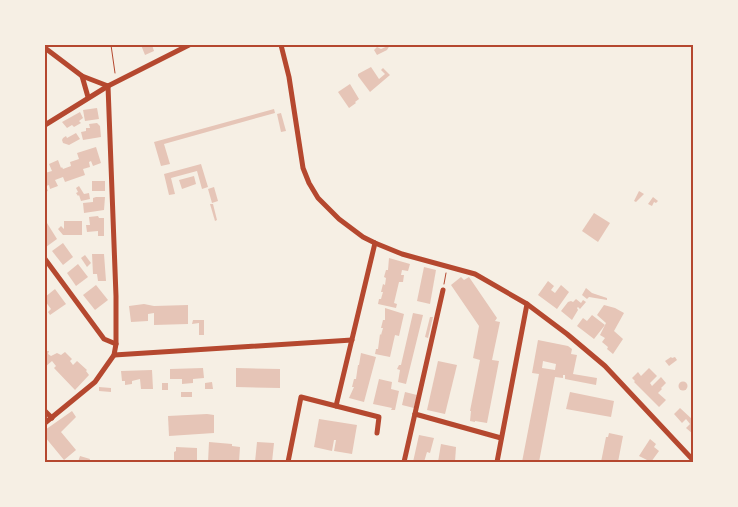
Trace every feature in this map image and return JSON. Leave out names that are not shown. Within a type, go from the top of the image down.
[{"type":"street","points":[[45,125],[116,81],[189,45]]},
{"type":"street","points":[[280,45],[289,77],[303,168],[318,198],[340,219],[374,243],[402,254],[475,274],[527,304],[605,366],[693,460]]},
{"type":"street","points":[[45,48],[82,76],[108,86]]},
{"type":"street","points":[[82,76],[88,97]]},
{"type":"street","points":[[45,423],[95,382],[114,354],[116,344],[108,86]]},
{"type":"street","points":[[336,406],[374,243]]},
{"type":"street","points":[[45,259],[104,338],[116,344]]},
{"type":"street","points":[[404,462],[443,290]]},
{"type":"street","points":[[497,462],[527,304]]},
{"type":"street","points":[[114,354],[352,340]]},
{"type":"street","points":[[288,462],[301,397],[379,417],[377,433]]},
{"type":"street","points":[[45,410],[52,418]]},
{"type":"street","points":[[415,414],[501,438]]},
{"type":"street","points":[[688,454],[693,450]]},
{"type":"path","points":[[111,45],[116,81]]},
{"type":"path","points":[[443,290],[447,266]]},
{"type":"building","points":[[141,45],[152,45],[154,51],[145,55]]},
{"type":"building","points":[[390,45],[387,50],[377,55],[374,50],[377,47],[381,49]]},
{"type":"building","points":[[371,67],[379,79],[385,74],[381,70],[383,68],[390,75],[370,92],[358,74]]},
{"type":"building","points":[[350,84],[359,99],[349,108],[338,92]]},
{"type":"building","points":[[97,108],[99,119],[85,121],[83,110]]},
{"type":"building","points":[[274,109],[275,113],[164,144],[170,164],[161,166],[154,142]]},
{"type":"building","points":[[80,112],[83,118],[79,121],[81,123],[67,128],[62,122]]},
{"type":"building","points":[[281,113],[286,131],[281,132],[277,114]]},
{"type":"building","points":[[97,123],[100,126],[101,137],[83,140],[81,132],[86,131],[86,128],[90,128],[89,124]]},
{"type":"building","points":[[76,133],[80,139],[69,145],[63,143],[63,138]]},
{"type":"building","points":[[96,147],[101,163],[93,166],[91,161],[89,162],[90,167],[83,169],[85,175],[65,182],[63,177],[55,180],[58,186],[50,189],[49,185],[46,186],[48,191],[45,192],[45,173],[52,171],[49,164],[58,160],[63,169],[71,166],[70,162],[79,159],[77,153]]},
{"type":"building","points":[[201,164],[208,187],[202,189],[197,171],[171,178],[175,194],[169,195],[164,174]]},
{"type":"building","points":[[194,176],[196,184],[182,189],[179,180]]},
{"type":"building","points":[[92,181],[105,181],[105,191],[92,191]]},
{"type":"building","points":[[79,186],[84,194],[89,193],[90,199],[81,201],[76,193],[78,192],[76,188]]},
{"type":"building","points":[[214,187],[218,201],[212,203],[208,189]]},
{"type":"building","points":[[639,191],[644,194],[636,202],[634,201]]},
{"type":"building","points":[[96,197],[105,197],[104,210],[84,213],[83,203],[93,202],[93,198]]},
{"type":"building","points":[[653,197],[658,201],[654,202],[652,206],[648,204]]},
{"type":"building","points":[[210,204],[213,204],[217,220],[215,221]]},
{"type":"building","points":[[594,213],[610,223],[598,242],[582,231]]},
{"type":"building","points":[[98,216],[99,218],[104,218],[104,236],[98,236],[98,231],[87,232],[86,225],[90,225],[89,217]]},
{"type":"building","points":[[64,221],[82,221],[82,235],[63,235],[58,229],[61,226],[64,229]]},
{"type":"building","points":[[47,223],[57,239],[46,247],[45,225]]},
{"type":"building","points":[[63,243],[73,257],[63,265],[52,251]]},
{"type":"building","points":[[92,254],[104,254],[106,281],[98,281],[97,274],[93,274]]},
{"type":"building","points":[[85,255],[91,263],[87,267],[81,258]]},
{"type":"building","points":[[389,258],[410,264],[408,271],[402,270],[401,275],[404,275],[403,282],[399,282],[394,303],[397,304],[396,308],[378,304],[383,292],[381,292],[383,284],[385,285],[386,278],[384,277],[386,270],[388,270]]},
{"type":"building","points":[[78,264],[88,277],[76,286],[67,273]]},
{"type":"building","points":[[424,267],[436,270],[430,304],[417,301]]},
{"type":"building","points":[[461,277],[464,280],[469,277],[497,318],[495,321],[500,322],[492,360],[499,361],[487,423],[470,421],[470,411],[480,360],[473,358],[479,326],[451,285]]},
{"type":"building","points":[[548,281],[554,286],[551,290],[555,293],[561,285],[569,292],[557,309],[538,295]]},
{"type":"building","points":[[96,285],[108,300],[95,310],[83,295]]},
{"type":"building","points":[[586,288],[592,293],[607,298],[607,300],[589,297],[587,299],[582,295]]},
{"type":"building","points":[[55,289],[66,304],[50,315],[48,312],[51,309],[45,301],[45,297]]},
{"type":"building","points":[[576,299],[581,303],[583,300],[586,302],[580,309],[577,308],[578,310],[572,320],[561,311],[568,302],[573,302]]},
{"type":"building","points":[[144,304],[154,306],[188,305],[188,324],[154,325],[154,313],[148,314],[148,321],[131,322],[129,306]]},
{"type":"building","points":[[604,305],[624,313],[614,331],[623,339],[613,354],[602,342],[605,338],[600,335],[606,323],[597,315]]},
{"type":"building","points":[[385,308],[404,314],[399,336],[395,335],[390,357],[375,354],[383,328],[381,328],[383,320],[385,320]]},
{"type":"building","points":[[413,313],[423,315],[406,384],[398,382],[400,370],[397,369],[401,365]]},
{"type":"building","points":[[592,315],[605,325],[594,339],[577,326],[583,318],[587,321]]},
{"type":"building","points":[[430,317],[433,317],[428,338],[425,337]]},
{"type":"building","points":[[193,320],[204,320],[204,335],[199,335],[199,323],[192,324]]},
{"type":"building","points":[[538,340],[568,346],[572,349],[571,354],[577,355],[573,374],[597,378],[596,385],[565,379],[565,375],[563,375],[563,378],[555,377],[539,462],[522,462],[539,374],[532,373]],"holes":[[[543,361],[556,364],[555,370],[542,368]]]},
{"type":"building","points":[[45,351],[49,351],[48,354],[51,356],[57,353],[61,355],[65,352],[72,359],[70,361],[73,365],[77,361],[87,370],[89,375],[75,390],[54,368],[56,366],[52,361],[45,367]]},
{"type":"building","points":[[361,353],[376,357],[364,402],[349,398],[354,387],[352,387],[354,379],[356,379]]},
{"type":"building","points":[[675,357],[677,360],[669,366],[665,361]]},
{"type":"building","points":[[438,361],[457,365],[445,414],[427,410]]},
{"type":"building","points":[[203,368],[204,378],[193,379],[193,383],[182,384],[182,379],[170,379],[170,369]]},
{"type":"building","points":[[236,368],[280,369],[280,388],[236,387]]},
{"type":"building","points":[[649,368],[657,376],[650,383],[652,386],[661,377],[666,383],[658,393],[666,400],[659,407],[632,378],[638,372],[641,376]]},
{"type":"building","points":[[152,370],[153,389],[141,389],[140,379],[132,381],[132,384],[125,385],[125,381],[122,381],[121,371]]},
{"type":"building","points":[[379,379],[392,382],[391,389],[399,391],[395,410],[373,404]]},
{"type":"building","points":[[212,382],[213,389],[205,389],[205,383]]},
{"type":"building","points":[[683,382],[687,386],[683,390],[679,386]]},
{"type":"building","points":[[162,383],[168,383],[168,390],[162,390]]},
{"type":"building","points":[[99,387],[111,388],[111,392],[99,391]]},
{"type":"building","points":[[181,392],[192,392],[192,397],[181,397]]},
{"type":"building","points":[[405,392],[417,395],[414,408],[402,405]]},
{"type":"building","points":[[570,392],[614,401],[611,417],[566,409]]},
{"type":"building","points":[[680,408],[693,420],[693,434],[686,428],[690,424],[686,419],[682,423],[674,414]]},
{"type":"building","points":[[72,411],[76,417],[61,432],[76,450],[64,460],[45,437],[45,430]]},
{"type":"building","points":[[214,415],[214,433],[169,436],[168,416]]},
{"type":"building","points":[[319,419],[357,425],[352,454],[334,451],[336,440],[334,440],[332,451],[314,447]]},
{"type":"building","points":[[609,433],[623,436],[618,462],[601,462],[606,437],[608,437]]},
{"type":"building","points":[[419,435],[434,438],[430,453],[427,452],[424,462],[413,462]]},
{"type":"building","points":[[650,439],[656,444],[654,447],[659,451],[651,462],[639,456]]},
{"type":"building","points":[[209,442],[232,444],[232,446],[240,447],[239,462],[208,462]]},
{"type":"building","points":[[257,442],[274,443],[272,462],[255,462]]},
{"type":"building","points":[[441,444],[456,447],[455,462],[438,462]]},
{"type":"building","points":[[176,447],[197,448],[197,462],[174,462]]},
{"type":"building","points":[[80,456],[90,459],[89,462],[78,462]]}]
